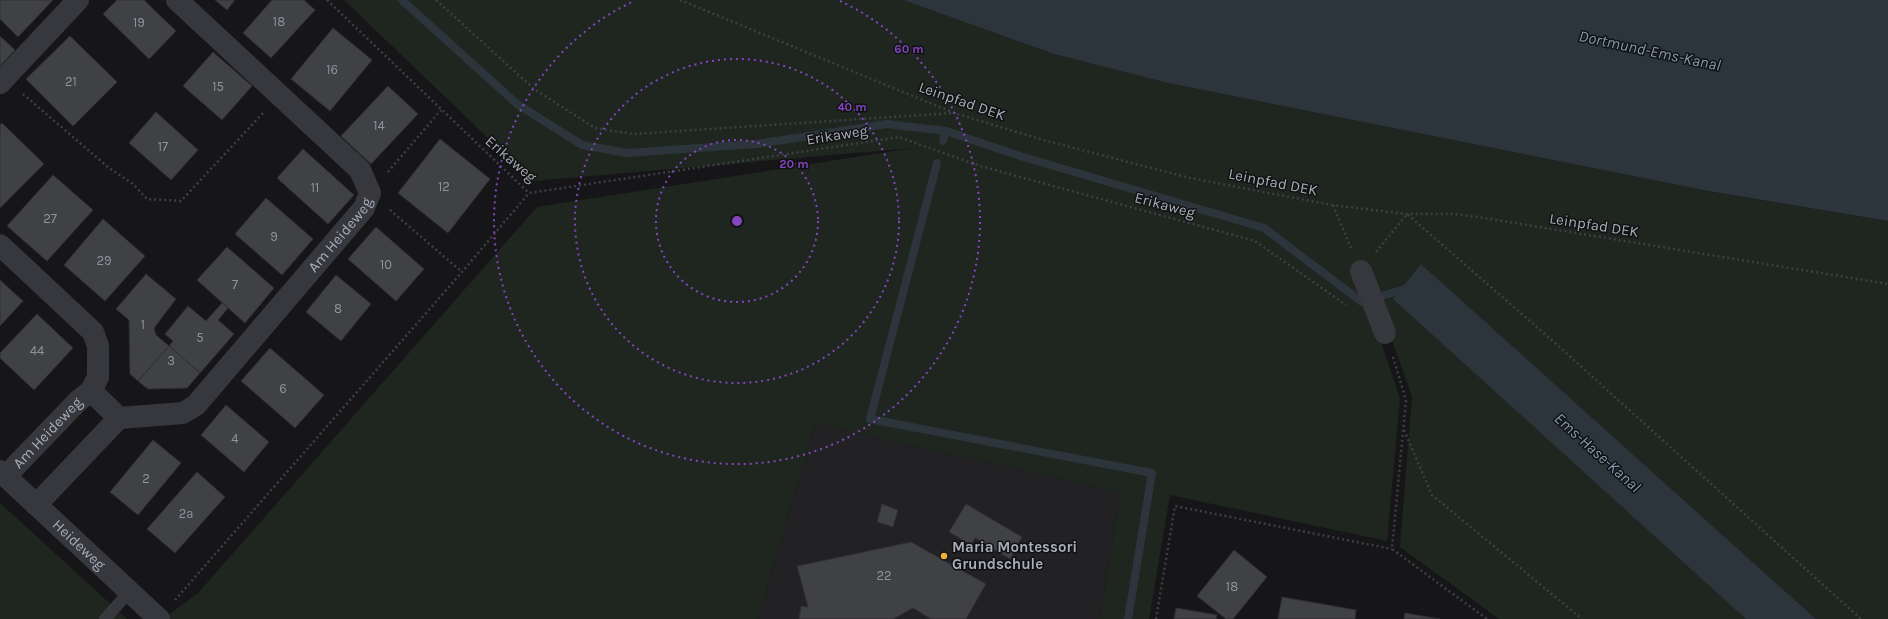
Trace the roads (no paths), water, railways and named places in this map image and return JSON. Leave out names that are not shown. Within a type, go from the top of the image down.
[{"type":"street","points":[[2,80],[78,0]]},
{"type":"street","name":"Am Heideweg","points":[[91,391],[119,418],[183,413],[196,405],[364,208],[370,193],[360,170],[177,0]]},
{"type":"street","name":"Am Heideweg","points":[[0,245],[93,332],[98,346],[98,377],[91,391],[78,401],[3,474]]},
{"type":"street","points":[[1361,271],[1385,333]]},
{"type":"street","points":[[36,504],[119,418]]},
{"type":"street","name":"Heideweg","points":[[3,474],[158,619]]},
{"type":"lane","points":[[105,619],[129,592]]},
{"type":"water","name":"Dortmund-Ems-Kanal","points":[[903,0],[1888,0],[1888,221],[1708,191],[1168,83],[1054,54]]},
{"type":"water","name":"Ems-Hase-Kanal","points":[[1421,264],[1816,619],[1746,619],[1393,299]]},
{"type":"waterway","points":[[402,0],[517,104],[582,145],[627,153],[756,144],[887,124],[946,131],[1020,156],[1264,228],[1362,302],[1411,287]]},
{"type":"waterway","points":[[943,141],[946,131]]},
{"type":"waterway","points":[[937,163],[870,419],[1152,473],[1128,619]]},
{"type":"place","name":"Maria Montessori Grundschule","points":[[944,556]]}]
